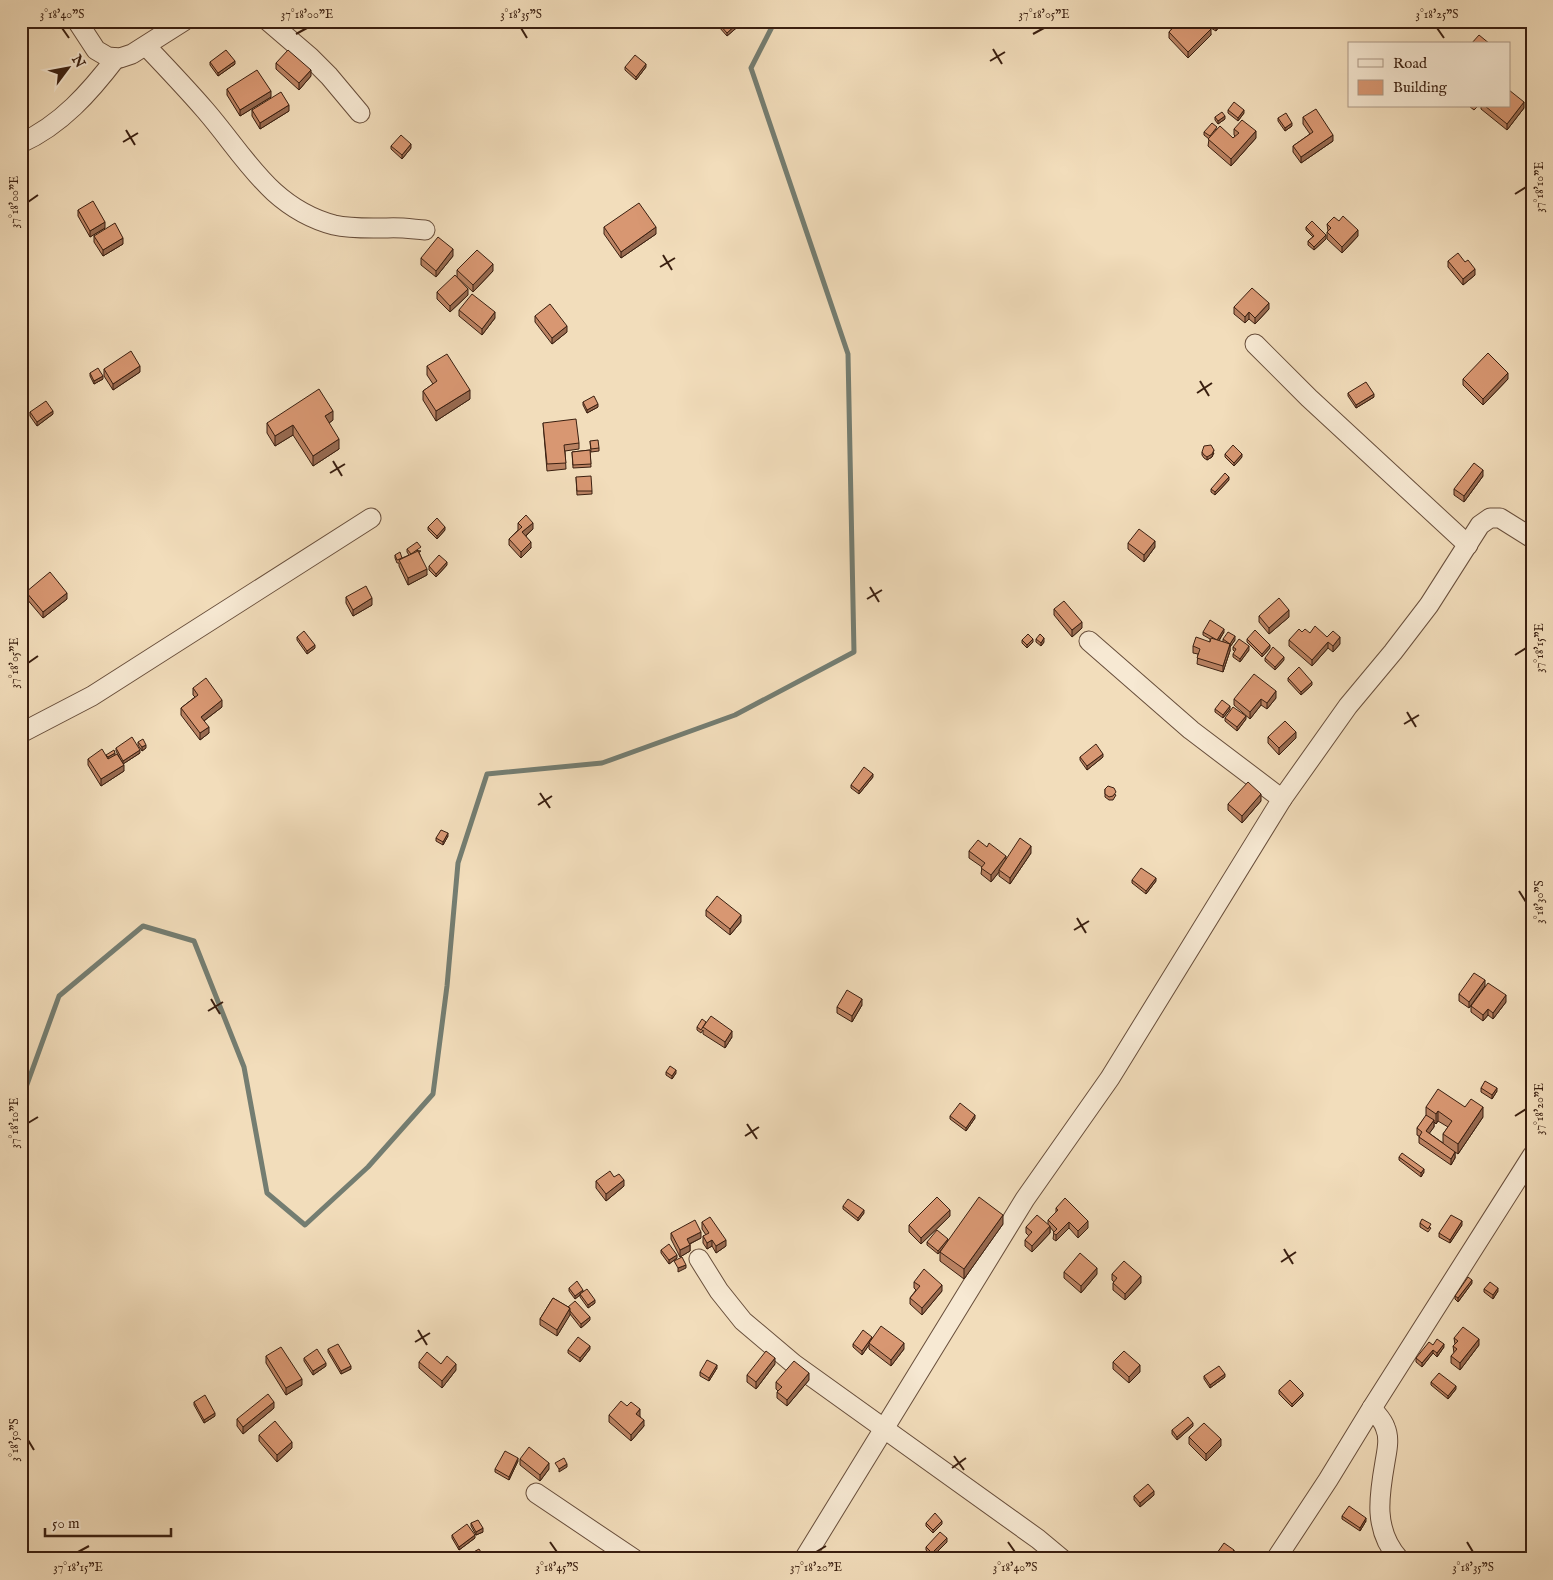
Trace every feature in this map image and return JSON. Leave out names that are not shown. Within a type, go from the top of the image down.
[{"type":"street","points":[[77,21],[96,50],[108,57],[116,58],[132,54],[184,21]]},
{"type":"street","points":[[268,21],[316,64],[360,113]]},
{"type":"street","points":[[146,46],[205,110],[257,176],[278,198],[303,214],[334,225],[361,228],[425,230]]},
{"type":"street","points":[[21,143],[60,120],[100,79],[116,58]]},
{"type":"street","points":[[1256,344],[1309,398],[1468,545]]},
{"type":"street","points":[[21,732],[92,696],[371,518]]},
{"type":"street","points":[[804,1559],[1025,1199],[1110,1078],[1282,799],[1348,706],[1429,605],[1480,525],[1490,518],[1500,518],[1532,538]]},
{"type":"street","points":[[1089,641],[1191,730],[1282,799]]},
{"type":"street","points":[[1276,1559],[1328,1480],[1532,1156]]},
{"type":"street","points":[[699,1259],[719,1292],[743,1321],[794,1364],[1038,1539],[1062,1559]]},
{"type":"street","points":[[1372,1408],[1385,1426],[1388,1440],[1379,1504],[1380,1516],[1385,1535],[1399,1559]]},
{"type":"street","points":[[536,1493],[634,1559]]},
{"type":"building","points":[[722,21],[740,21],[727,33],[719,24]]},
{"type":"building","points":[[1179,21],[1204,21],[1211,29],[1188,52],[1169,32]]},
{"type":"building","points":[[1206,21],[1221,21],[1216,28]]},
{"type":"building","points":[[1479,35],[1488,42],[1473,42]]},
{"type":"building","points":[[226,50],[235,61],[218,73],[210,62]]},
{"type":"building","points":[[288,50],[311,70],[299,83],[276,63]]},
{"type":"building","points":[[635,55],[646,64],[636,77],[625,67]]},
{"type":"building","points":[[257,70],[271,91],[240,110],[227,89]]},
{"type":"building","points":[[1510,91],[1524,102],[1507,124],[1487,108],[1510,108]]},
{"type":"building","points":[[281,92],[289,105],[260,123],[252,110]]},
{"type":"building","points":[[1234,102],[1244,110],[1238,118],[1228,110]]},
{"type":"building","points":[[1316,109],[1333,135],[1301,157],[1293,146],[1313,132],[1303,117]]},
{"type":"building","points":[[1222,112],[1225,116],[1218,121],[1215,117]]},
{"type":"building","points":[[1286,113],[1292,123],[1285,128],[1278,118]]},
{"type":"building","points":[[1242,120],[1256,131],[1231,159],[1208,139],[1220,126],[1233,138],[1239,133],[1234,129]]},
{"type":"building","points":[[1212,123],[1217,127],[1210,136],[1204,132]]},
{"type":"building","points":[[401,135],[411,144],[402,155],[391,146]]},
{"type":"building","points":[[93,201],[105,222],[90,231],[78,210]]},
{"type":"building","points":[[639,203],[656,227],[621,252],[604,227]]},
{"type":"building","points":[[1343,216],[1358,230],[1342,247],[1327,232],[1331,228],[1327,224],[1334,217],[1339,221]]},
{"type":"building","points":[[1312,221],[1326,235],[1314,247],[1308,241],[1314,236],[1306,227]]},
{"type":"building","points":[[115,223],[123,238],[103,250],[94,236]]},
{"type":"building","points":[[438,237],[453,249],[436,271],[421,258]]},
{"type":"building","points":[[477,250],[493,264],[473,285],[457,270]]},
{"type":"building","points":[[1458,253],[1465,262],[1468,260],[1475,269],[1463,279],[1448,261]]},
{"type":"building","points":[[455,275],[468,289],[450,306],[437,292]]},
{"type":"building","points":[[1252,288],[1269,303],[1255,318],[1249,312],[1245,317],[1234,307]]},
{"type":"building","points":[[472,294],[495,312],[482,329],[459,310]]},
{"type":"building","points":[[550,304],[567,326],[552,338],[535,316]]},
{"type":"building","points":[[131,351],[140,366],[113,384],[104,369]]},
{"type":"building","points":[[1488,353],[1508,373],[1483,399],[1463,379]]},
{"type":"building","points":[[447,354],[470,390],[436,411],[423,391],[437,381],[427,366]]},
{"type":"building","points":[[98,368],[103,376],[94,381],[90,373]]},
{"type":"building","points":[[1366,382],[1374,394],[1356,405],[1348,393]]},
{"type":"building","points":[[319,389],[333,411],[325,416],[339,439],[313,456],[293,425],[275,436],[267,423]]},
{"type":"building","points":[[594,396],[598,404],[587,410],[583,402]]},
{"type":"building","points":[[46,401],[53,411],[37,422],[30,412]]},
{"type":"building","points":[[576,419],[579,443],[564,445],[566,463],[547,464],[543,423]]},
{"type":"building","points":[[598,440],[599,448],[591,449],[590,441]]},
{"type":"building","points":[[1211,445],[1214,450],[1207,457],[1202,452],[1204,446]]},
{"type":"building","points":[[1233,445],[1242,454],[1234,463],[1225,454]]},
{"type":"building","points":[[590,450],[591,464],[573,465],[572,452]]},
{"type":"building","points":[[1474,463],[1483,470],[1464,496],[1454,489]]},
{"type":"building","points":[[1225,473],[1229,477],[1215,492],[1211,489]]},
{"type":"building","points":[[591,476],[592,491],[577,491],[576,477]]},
{"type":"building","points":[[526,515],[533,523],[522,532],[531,542],[521,552],[509,539],[522,527],[518,523]]},
{"type":"building","points":[[437,518],[445,527],[437,536],[428,527]]},
{"type":"building","points":[[1139,529],[1155,541],[1144,555],[1128,543]]},
{"type":"building","points":[[417,542],[421,547],[411,554],[407,549]]},
{"type":"building","points":[[418,551],[427,569],[408,578],[399,560]]},
{"type":"building","points":[[400,552],[402,558],[397,560],[395,555]]},
{"type":"building","points":[[439,555],[447,562],[436,574],[429,566]]},
{"type":"building","points":[[50,572],[67,593],[43,612],[26,592]]},
{"type":"building","points":[[366,586],[372,598],[353,610],[346,597]]},
{"type":"building","points":[[1279,598],[1289,610],[1269,628],[1259,616]]},
{"type":"building","points":[[1064,601],[1082,622],[1072,630],[1054,609]]},
{"type":"building","points":[[1210,620],[1224,629],[1217,640],[1203,632]]},
{"type":"building","points":[[1315,626],[1327,637],[1333,631],[1340,637],[1333,646],[1328,642],[1312,660],[1289,640],[1299,629],[1302,632],[1305,629],[1310,633]]},
{"type":"building","points":[[1255,630],[1270,645],[1262,654],[1247,639]]},
{"type":"building","points":[[304,631],[315,645],[307,651],[297,637]]},
{"type":"building","points":[[1228,632],[1235,636],[1230,644],[1223,639]]},
{"type":"building","points":[[1028,634],[1033,639],[1027,645],[1022,640]]},
{"type":"building","points":[[1040,634],[1044,638],[1041,643],[1036,639]]},
{"type":"building","points":[[1196,637],[1210,642],[1211,638],[1230,644],[1223,666],[1197,658],[1200,649],[1193,646]]},
{"type":"building","points":[[1239,639],[1249,646],[1240,659],[1233,654],[1236,649],[1233,647]]},
{"type":"building","points":[[1273,647],[1284,657],[1275,667],[1265,658]]},
{"type":"building","points":[[1299,667],[1312,682],[1301,692],[1288,678]]},
{"type":"building","points":[[1254,674],[1276,691],[1267,703],[1261,699],[1250,712],[1234,699]]},
{"type":"building","points":[[206,678],[222,700],[201,717],[209,727],[200,733],[181,708],[198,695],[193,688]]},
{"type":"building","points":[[1222,700],[1230,706],[1223,715],[1215,709]]},
{"type":"building","points":[[1233,707],[1246,716],[1237,727],[1225,718]]},
{"type":"building","points":[[1285,721],[1296,732],[1279,748],[1268,737]]},
{"type":"building","points":[[132,737],[140,750],[123,761],[116,748]]},
{"type":"building","points":[[143,739],[146,745],[142,747],[138,742]]},
{"type":"building","points":[[1096,744],[1103,754],[1087,766],[1080,757]]},
{"type":"building","points":[[102,749],[108,759],[117,754],[124,765],[101,779],[88,759]]},
{"type":"building","points":[[114,750],[115,753],[108,757],[106,755]]},
{"type":"building","points":[[864,767],[873,774],[859,791],[851,785]]},
{"type":"building","points":[[1248,782],[1261,794],[1242,816],[1228,804]]},
{"type":"building","points":[[1108,786],[1114,788],[1116,792],[1113,796],[1109,797],[1105,794],[1105,789]]},
{"type":"building","points":[[441,830],[448,833],[443,842],[436,838]]},
{"type":"building","points":[[1020,838],[1031,846],[1010,878],[999,870]]},
{"type":"building","points":[[978,840],[987,847],[989,843],[1006,856],[991,875],[981,868],[985,863],[969,851]]},
{"type":"building","points":[[1141,868],[1156,878],[1146,891],[1132,880]]},
{"type":"building","points":[[717,896],[741,915],[730,929],[706,910]]},
{"type":"building","points":[[1474,973],[1485,980],[1469,1002],[1459,994]]},
{"type":"building","points":[[1488,983],[1506,995],[1493,1013],[1488,1009],[1483,1015],[1471,1006]]},
{"type":"building","points":[[847,990],[862,999],[852,1016],[837,1007]]},
{"type":"building","points":[[711,1016],[732,1031],[725,1042],[703,1027]]},
{"type":"building","points":[[702,1019],[706,1022],[701,1030],[697,1027]]},
{"type":"building","points":[[670,1066],[676,1070],[672,1076],[666,1072]]},
{"type":"building","points":[[1485,1081],[1497,1088],[1492,1095],[1481,1088]]},
{"type":"building","points":[[1438,1089],[1465,1107],[1471,1099],[1483,1107],[1458,1144],[1443,1134],[1452,1121],[1438,1111],[1436,1114],[1426,1107]]},
{"type":"building","points":[[960,1103],[975,1115],[966,1128],[950,1116]]},
{"type":"building","points":[[1426,1115],[1434,1120],[1426,1131],[1455,1152],[1451,1159],[1419,1137],[1422,1132],[1417,1128]]},
{"type":"building","points":[[1402,1153],[1424,1169],[1421,1173],[1399,1157]]},
{"type":"building","points":[[610,1171],[614,1177],[619,1174],[624,1180],[606,1194],[596,1181]]},
{"type":"building","points":[[937,1197],[950,1210],[921,1238],[909,1225]]},
{"type":"building","points":[[979,1197],[1003,1215],[964,1269],[940,1252]]},
{"type":"building","points":[[1065,1198],[1088,1221],[1078,1231],[1069,1222],[1056,1235],[1053,1233],[1057,1229],[1048,1220],[1058,1210],[1056,1208]]},
{"type":"building","points":[[848,1199],[864,1210],[858,1218],[843,1206]]},
{"type":"building","points":[[1037,1215],[1050,1226],[1032,1246],[1025,1240],[1032,1232],[1026,1227]]},
{"type":"building","points":[[1451,1215],[1462,1221],[1450,1240],[1439,1233]]},
{"type":"building","points":[[710,1217],[726,1240],[716,1246],[712,1240],[707,1243],[703,1236],[709,1233],[702,1222]]},
{"type":"building","points":[[1422,1219],[1431,1224],[1428,1229],[1420,1223]]},
{"type":"building","points":[[695,1220],[701,1232],[687,1239],[690,1245],[680,1250],[671,1233]]},
{"type":"building","points":[[937,1230],[948,1239],[938,1251],[927,1242]]},
{"type":"building","points":[[669,1244],[677,1255],[669,1260],[661,1250]]},
{"type":"building","points":[[1080,1253],[1097,1268],[1081,1286],[1064,1272]]},
{"type":"building","points":[[682,1257],[686,1265],[678,1268],[674,1261]]},
{"type":"building","points":[[1124,1261],[1141,1276],[1125,1294],[1113,1283],[1117,1278],[1112,1274]]},
{"type":"building","points":[[924,1269],[942,1285],[922,1308],[910,1298],[920,1286],[914,1282]]},
{"type":"building","points":[[1468,1277],[1472,1280],[1458,1298],[1455,1296]]},
{"type":"building","points":[[577,1281],[583,1290],[575,1296],[569,1288]]},
{"type":"building","points":[[1490,1282],[1498,1288],[1493,1295],[1484,1289]]},
{"type":"building","points":[[587,1289],[595,1300],[588,1305],[580,1294]]},
{"type":"building","points":[[553,1298],[570,1308],[557,1330],[540,1319]]},
{"type":"building","points":[[575,1301],[590,1317],[581,1324],[568,1307]]},
{"type":"building","points":[[881,1326],[904,1343],[891,1360],[869,1343]]},
{"type":"building","points":[[1463,1327],[1479,1339],[1460,1363],[1451,1356],[1457,1349],[1453,1346],[1458,1341],[1454,1338]]},
{"type":"building","points":[[863,1330],[872,1337],[862,1351],[853,1344]]},
{"type":"building","points":[[578,1337],[590,1346],[580,1358],[568,1350]]},
{"type":"building","points":[[1437,1339],[1444,1344],[1437,1353],[1433,1350],[1422,1363],[1416,1358],[1429,1342],[1433,1345]]},
{"type":"building","points":[[338,1344],[351,1366],[341,1371],[328,1349]]},
{"type":"building","points":[[281,1347],[302,1379],[286,1388],[266,1356]]},
{"type":"building","points":[[317,1349],[326,1363],[313,1371],[304,1358]]},
{"type":"building","points":[[766,1351],[775,1358],[756,1382],[747,1375]]},
{"type":"building","points":[[1124,1351],[1140,1365],[1129,1377],[1113,1362]]},
{"type":"building","points":[[427,1352],[441,1364],[447,1356],[456,1364],[442,1381],[419,1362]]},
{"type":"building","points":[[707,1360],[717,1365],[709,1378],[700,1372]]},
{"type":"building","points":[[794,1361],[809,1373],[787,1400],[777,1392],[782,1387],[776,1382]]},
{"type":"building","points":[[1219,1366],[1225,1374],[1210,1385],[1204,1376]]},
{"type":"building","points":[[1439,1373],[1456,1386],[1448,1396],[1431,1382]]},
{"type":"building","points":[[1290,1380],[1303,1393],[1292,1404],[1279,1390]]},
{"type":"building","points":[[268,1394],[274,1402],[243,1427],[237,1419]]},
{"type":"building","points":[[205,1395],[215,1413],[204,1420],[194,1402]]},
{"type":"building","points":[[621,1401],[627,1406],[631,1402],[640,1409],[636,1414],[644,1420],[631,1435],[609,1415]]},
{"type":"building","points":[[1188,1417],[1193,1423],[1177,1437],[1172,1430]]},
{"type":"building","points":[[275,1421],[292,1442],[277,1455],[259,1435]]},
{"type":"building","points":[[1204,1423],[1221,1439],[1206,1454],[1189,1437]]},
{"type":"building","points":[[529,1447],[549,1463],[540,1475],[520,1459]]},
{"type":"building","points":[[505,1451],[518,1458],[509,1477],[495,1469]]},
{"type":"building","points":[[564,1458],[567,1464],[559,1469],[555,1463]]},
{"type":"building","points":[[1148,1484],[1154,1491],[1140,1503],[1134,1496]]},
{"type":"building","points":[[1349,1506],[1366,1518],[1360,1528],[1342,1516]]},
{"type":"building","points":[[935,1513],[942,1521],[933,1530],[926,1523]]},
{"type":"building","points":[[478,1520],[483,1528],[476,1532],[471,1523]]},
{"type":"building","points":[[467,1524],[475,1535],[459,1547],[452,1535]]},
{"type":"building","points":[[940,1532],[947,1538],[932,1553],[926,1547]]},
{"type":"building","points":[[1224,1543],[1234,1550],[1228,1559],[1217,1553]]},
{"type":"building","points":[[479,1549],[483,1555],[473,1559],[470,1554]]},
{"type":"waterway","points":[[21,1101],[59,996],[143,926],[194,941],[244,1067],[267,1193],[305,1225],[368,1167],[433,1094],[447,986],[458,863],[487,774],[602,763],[735,715],[854,652],[848,354],[751,68],[775,21]]}]
